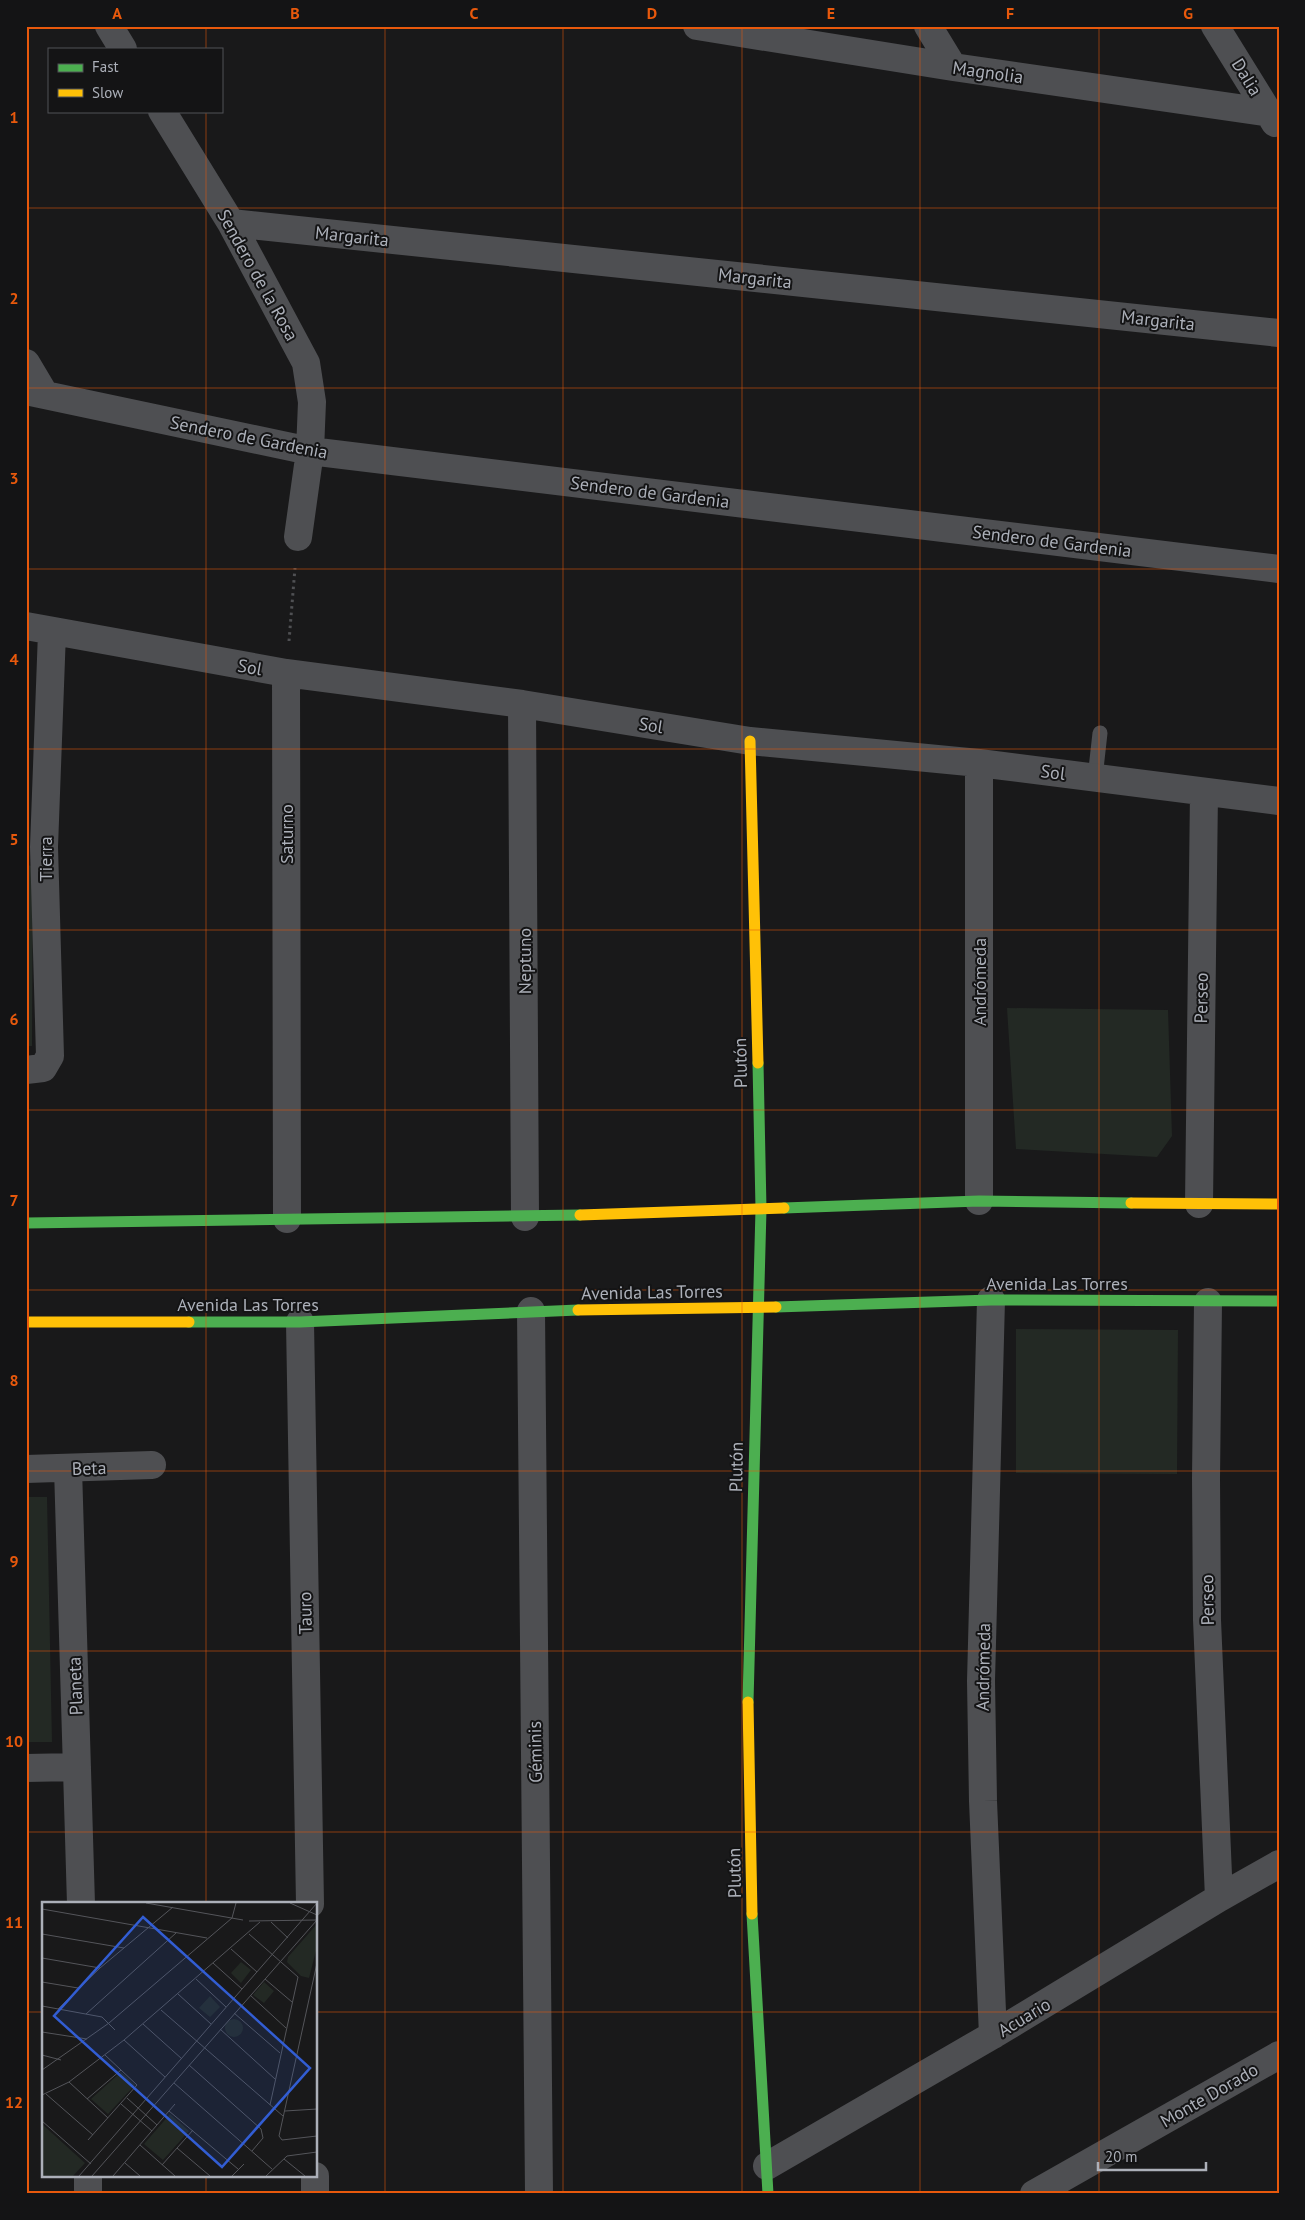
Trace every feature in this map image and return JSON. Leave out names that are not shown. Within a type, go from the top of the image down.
[{"type":"street","points":[[109,26],[122,48]]},
{"type":"street","name":"Magnolia","points":[[697,26],[1275,118]]},
{"type":"street","points":[[928,26],[953,67]]},
{"type":"street","name":"Dalia","points":[[1215,26],[1275,118]]},
{"type":"street","name":"Sendero de la Rosa","points":[[163,112],[231,223],[306,363],[312,402],[310,451]]},
{"type":"street","name":"Margarita","points":[[231,223],[1279,333]]},
{"type":"street","points":[[26,363],[36,393]]},
{"type":"street","name":"Sendero de Gardenia","points":[[36,393],[310,451],[1279,568]]},
{"type":"street","points":[[298,538],[310,451]]},
{"type":"street","name":"Sol","points":[[26,626],[286,673],[522,704],[750,741],[979,763],[1279,801]]},
{"type":"street","name":"Tierra","points":[[26,1070],[43,1068],[50,1056],[35,846],[52,632]]},
{"type":"street","name":"Saturno","points":[[286,673],[287,1219]]},
{"type":"street","name":"Neptuno","points":[[522,704],[525,1217]]},
{"type":"street","name":"Plutón","points":[[750,741],[761,1209],[748,1706],[752,1919],[768,2194]]},
{"type":"street","name":"Andrómeda","points":[[979,763],[979,1201]]},
{"type":"street","name":"Perseo","points":[[1199,1204],[1204,792]]},
{"type":"street","points":[[26,1223],[525,1217],[979,1201],[1279,1204]]},
{"type":"street","name":"Andrómeda","points":[[992,1300],[981,1681],[983,1801],[993,2035]]},
{"type":"street","name":"Avenida Las Torres","points":[[26,1322],[300,1322],[531,1311],[758,1308],[992,1300],[1279,1301]]},
{"type":"street","name":"Perseo","points":[[1208,1302],[1207,1620],[1219,1898]]},
{"type":"street","name":"Géminis","points":[[531,1311],[539,2194]]},
{"type":"street","name":"Tauro","points":[[300,1322],[310,1902]]},
{"type":"street","name":"Beta","points":[[26,1469],[152,1465]]},
{"type":"street","name":"Planeta","points":[[68,1468],[81,1902]]},
{"type":"street","points":[[26,1768],[77,1767]]},
{"type":"street","name":"Acuario","points":[[767,2166],[993,2035],[1219,1898],[1279,1864]]},
{"type":"street","name":"Monte Dorado","points":[[1034,2194],[1279,2055]]},
{"type":"street","points":[[88,2178],[88,2194]]},
{"type":"street","points":[[315,2178],[315,2194]]},
{"type":"lane","points":[[1095,778],[1100,733]]},
{"type":"path","points":[[286,673],[298,538]]},
{"type":"shaded area","points":[[26,865],[33,866],[32,1046],[26,1046]]},
{"type":"shaded area","points":[[1007,1008],[1168,1010],[1172,1136],[1157,1157],[1016,1149]]},
{"type":"shaded area","points":[[1016,1329],[1178,1330],[1177,1474],[1016,1473]]},
{"type":"shaded area","points":[[26,1497],[47,1497],[52,1742],[26,1742]]},
{"type":"traffic: fast","points":[[748,1702],[761,1209],[758,1063]]},
{"type":"traffic: fast","points":[[784,1208],[979,1201],[1131,1203]]},
{"type":"traffic: fast","points":[[26,1223],[580,1215]]},
{"type":"traffic: fast","points":[[776,1307],[991,1300],[1279,1301]]},
{"type":"traffic: fast","points":[[189,1322],[300,1322],[578,1310]]},
{"type":"traffic: fast","points":[[752,1914],[768,2194]]},
{"type":"traffic: slow","points":[[750,741],[758,1063]]},
{"type":"traffic: slow","points":[[1131,1203],[1279,1204]]},
{"type":"traffic: slow","points":[[580,1215],[784,1208]]},
{"type":"traffic: slow","points":[[578,1310],[776,1307]]},
{"type":"traffic: slow","points":[[26,1322],[189,1322]]},
{"type":"traffic: slow","points":[[748,1702],[752,1914]]}]
